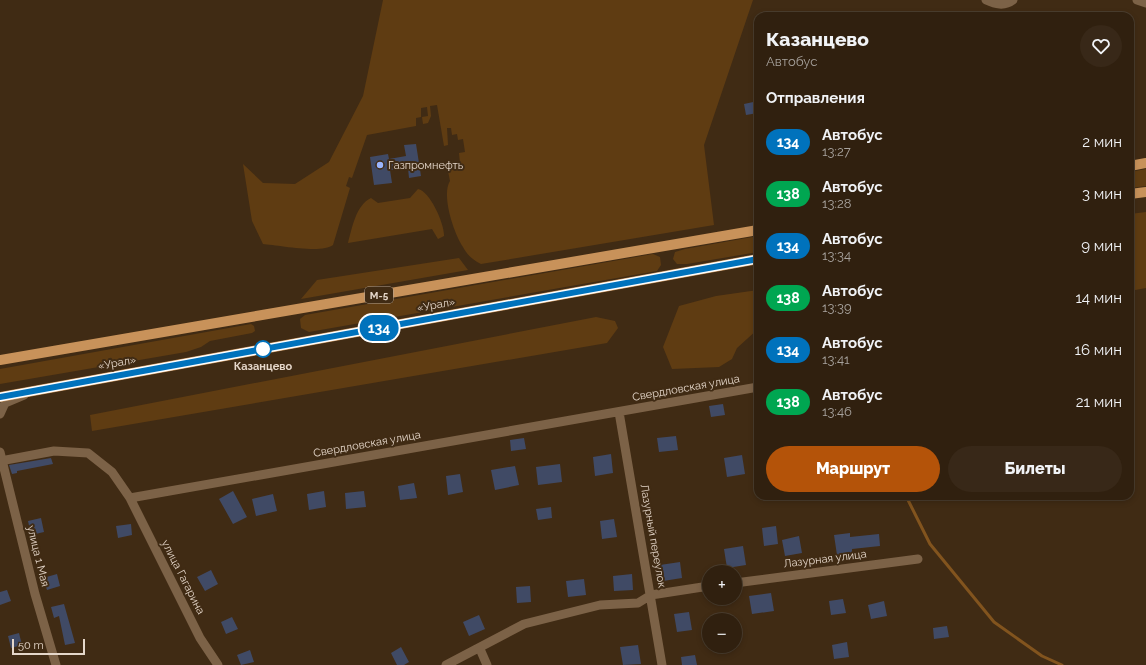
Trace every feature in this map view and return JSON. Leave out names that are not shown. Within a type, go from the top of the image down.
[{"type":"main road","points":[[1134,165],[1146,163]]},
{"type":"main road","points":[[1134,194],[1146,192]]},
{"type":"main road","name":"«Урал»","points":[[0,360],[754,231]]},
{"type":"main road","name":"«Урал»","points":[[0,397],[754,260]]},
{"type":"street","points":[[986,0],[997,4],[1008,4],[1013,0]]},
{"type":"street","points":[[1137,0],[1146,2]]},
{"type":"street","name":"Свердловская улица","points":[[130,498],[754,388]]},
{"type":"street","points":[[0,414],[5,403],[30,392]]},
{"type":"street","name":"Лазурный переулок","points":[[619,412],[662,665]]},
{"type":"street","points":[[0,458],[54,451],[88,453],[112,472],[130,498]]},
{"type":"street","name":"улица 1 Мая","points":[[0,458],[35,594],[56,665]]},
{"type":"street","name":"улица Гагарина","points":[[130,498],[200,638],[218,665]]},
{"type":"street","name":"Лазурная улица","points":[[742,582],[918,559]]},
{"type":"street","points":[[446,665],[524,624],[600,605],[638,603],[651,595],[702,587]]},
{"type":"street","points":[[480,648],[487,665]]},
{"type":"shaded area","points":[[383,0],[753,0],[704,145],[714,225],[481,264],[470,257],[459,241],[450,214],[447,195],[450,181],[447,166],[460,163],[459,153],[465,152],[463,139],[458,140],[457,134],[452,135],[451,128],[447,128],[448,145],[444,146],[437,105],[430,106],[431,116],[428,123],[423,124],[422,117],[428,116],[427,107],[421,108],[421,117],[416,118],[416,126],[367,135],[352,178],[349,177],[346,186],[350,188],[333,245],[327,248],[310,249],[263,244],[252,221],[243,164],[263,183],[295,184],[329,162],[363,96]]},
{"type":"shaded area","points":[[1146,169],[1146,186],[1134,188],[1134,171]]},
{"type":"shaded area","points":[[418,189],[423,191],[436,209],[442,224],[444,236],[438,239],[432,229],[348,243],[358,211],[366,201],[371,198],[378,203],[410,198]]},
{"type":"shaded area","points":[[1146,212],[1146,288],[1134,290],[1134,214]]},
{"type":"shaded area","points":[[754,237],[754,253],[687,264],[677,264],[673,259],[675,252]]},
{"type":"shaded area","points":[[653,254],[660,257],[661,265],[657,271],[309,332],[301,328],[300,319],[305,315]]},
{"type":"shaded area","points":[[459,258],[468,270],[301,299],[317,280]]},
{"type":"shaded area","points":[[754,291],[754,333],[737,348],[732,359],[719,367],[672,369],[663,347],[679,306],[716,296]]},
{"type":"shaded area","points":[[596,317],[615,321],[618,328],[607,343],[92,431],[90,415]]},
{"type":"shaded area","points":[[251,324],[254,326],[255,331],[252,333],[210,341],[201,347],[186,352],[0,384],[0,369]]},
{"type":"building","points":[[754,102],[754,114],[746,115],[744,104]]},
{"type":"building","points":[[416,144],[421,176],[409,178],[408,168],[390,170],[392,183],[374,185],[370,157],[388,154],[389,159],[406,156],[404,145]]},
{"type":"building","points":[[723,404],[725,415],[711,417],[709,406]]},
{"type":"building","points":[[676,436],[678,450],[659,452],[657,438]]},
{"type":"building","points":[[524,438],[526,449],[511,451],[510,440]]},
{"type":"building","points":[[611,454],[613,473],[595,476],[593,457]]},
{"type":"building","points":[[742,455],[745,474],[727,477],[724,458]]},
{"type":"building","points":[[51,458],[53,464],[17,471],[17,473],[12,474],[9,465]]},
{"type":"building","points":[[560,464],[562,482],[538,485],[536,467]]},
{"type":"building","points":[[515,466],[519,485],[495,490],[491,470]]},
{"type":"building","points":[[460,474],[463,492],[448,495],[446,476]]},
{"type":"building","points":[[414,483],[417,498],[400,500],[398,486]]},
{"type":"building","points":[[233,491],[247,517],[233,524],[219,499]]},
{"type":"building","points":[[324,491],[326,507],[309,510],[307,494]]},
{"type":"building","points":[[364,491],[366,507],[346,509],[345,493]]},
{"type":"building","points":[[273,494],[277,511],[256,516],[252,499]]},
{"type":"building","points":[[551,507],[552,518],[538,520],[536,509]]},
{"type":"building","points":[[41,518],[44,532],[31,535],[28,521]]},
{"type":"building","points":[[614,519],[617,537],[602,539],[600,521]]},
{"type":"building","points":[[131,524],[132,535],[118,538],[116,526]]},
{"type":"building","points":[[776,526],[778,544],[764,546],[762,528]]},
{"type":"building","points":[[850,533],[850,537],[879,534],[880,546],[852,549],[852,553],[837,555],[834,535]]},
{"type":"building","points":[[799,536],[802,553],[785,556],[782,540]]},
{"type":"building","points":[[743,546],[746,565],[727,565],[724,549]]},
{"type":"building","points":[[680,562],[682,578],[663,581],[660,565]]},
{"type":"building","points":[[211,570],[218,584],[205,591],[197,577]]},
{"type":"building","points":[[57,574],[60,586],[47,590],[43,578]]},
{"type":"building","points":[[632,574],[633,590],[614,591],[613,576]]},
{"type":"building","points":[[584,579],[586,595],[568,597],[566,581]]},
{"type":"building","points":[[530,586],[531,602],[517,603],[516,587]]},
{"type":"building","points":[[7,590],[11,601],[0,605],[0,592]]},
{"type":"building","points":[[771,593],[774,611],[752,614],[749,596]]},
{"type":"building","points":[[843,599],[846,613],[831,615],[829,601]]},
{"type":"building","points":[[884,601],[887,616],[871,619],[868,605]]},
{"type":"building","points":[[64,604],[75,643],[65,645],[59,616],[54,618],[51,607]]},
{"type":"building","points":[[689,612],[692,630],[677,632],[674,614]]},
{"type":"building","points":[[479,615],[485,629],[469,636],[463,622]]},
{"type":"building","points":[[232,617],[238,629],[226,634],[221,622]]},
{"type":"building","points":[[947,626],[949,637],[934,639],[933,628]]},
{"type":"building","points":[[19,633],[22,645],[11,648],[8,636]]},
{"type":"building","points":[[847,642],[849,657],[834,659],[832,645]]},
{"type":"building","points":[[638,645],[641,664],[623,665],[620,647]]},
{"type":"building","points":[[401,647],[409,662],[404,665],[397,665],[391,653]]},
{"type":"building","points":[[250,650],[254,662],[241,665],[237,655]]},
{"type":"building","points":[[695,655],[697,665],[682,665],[681,657]]},
{"type":"waterway","points":[[908,500],[930,544],[994,622],[1042,656],[1062,665]]},
{"type":"bus line","name":"134","points":[[0,397],[754,260]]},
{"type":"place","name":"Газпромнефть","points":[[380,165]]},
{"type":"place","name":"Казанцево","points":[[263,349]]}]
